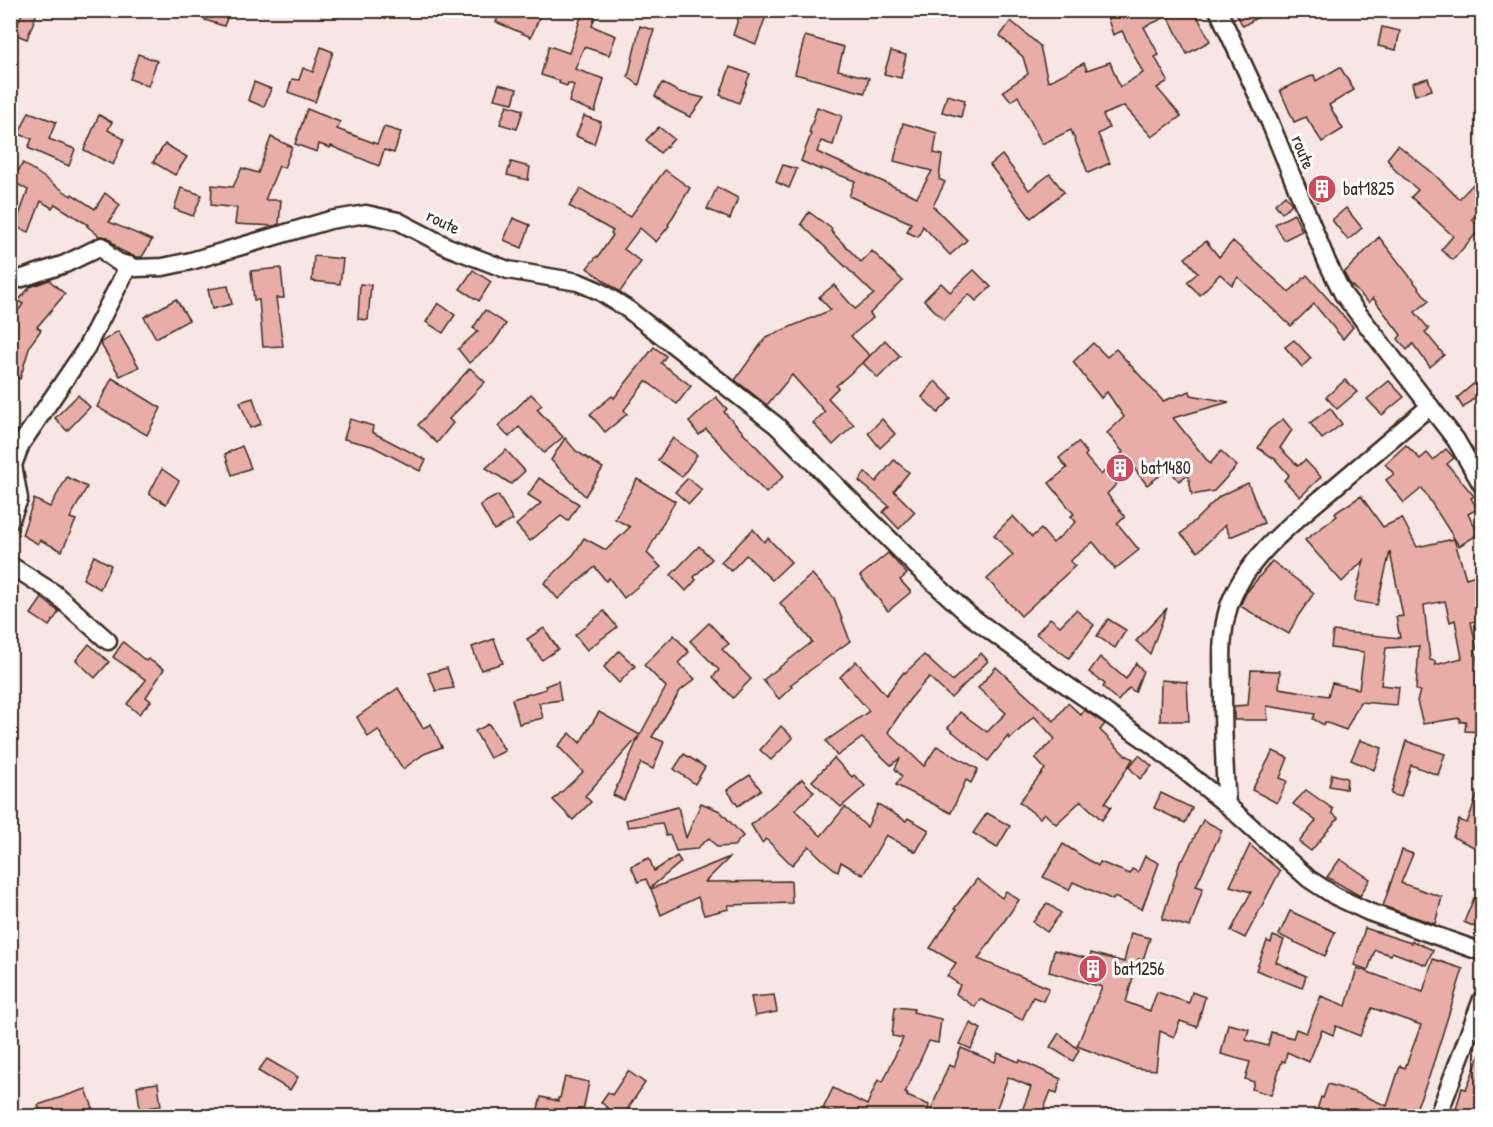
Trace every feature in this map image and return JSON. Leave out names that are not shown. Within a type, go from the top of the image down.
[{"type":"street","name":"route","points":[[1218,10],[1269,120],[1327,262],[1343,294],[1456,440],[1482,485]]},
{"type":"street","name":"route","points":[[10,282],[65,264],[102,246],[108,255],[118,262],[136,268],[172,265],[330,220],[366,214],[384,216],[398,221],[448,247],[508,270],[578,282],[599,291],[629,310],[777,426],[920,570],[969,615],[1154,746],[1227,805],[1309,879],[1335,896],[1370,912],[1482,952]]},
{"type":"street","points":[[10,520],[19,499],[13,465],[21,444],[85,350],[129,265]]},
{"type":"street","points":[[1227,805],[1223,756],[1222,653],[1230,606],[1238,588],[1275,538],[1430,406]]},
{"type":"street","points":[[10,565],[54,592],[108,641]]},
{"type":"street","points":[[1438,1116],[1482,999]]},
{"type":"building","points":[[23,10],[38,10],[27,39],[14,34]]},
{"type":"building","points":[[209,10],[229,13],[224,26],[205,20]]},
{"type":"building","points":[[501,10],[527,10],[540,16],[531,37],[496,22]]},
{"type":"building","points":[[741,10],[768,10],[756,44],[733,35]]},
{"type":"building","points":[[1105,10],[1194,10],[1210,41],[1187,54],[1168,16],[1144,27],[1159,55],[1155,57],[1168,81],[1157,88],[1181,116],[1152,137],[1124,106],[1103,115],[1109,128],[1098,134],[1110,163],[1088,173],[1071,130],[1042,144],[1018,96],[1011,101],[1003,91],[1028,74],[1023,57],[1000,36],[1011,21],[1040,46],[1048,82],[1084,63],[1087,70],[1110,62],[1120,87],[1143,73],[1122,31],[1113,35]]},
{"type":"building","points":[[1234,10],[1270,10],[1243,26]]},
{"type":"building","points":[[582,14],[595,17],[592,26],[616,36],[609,55],[584,47],[575,69],[604,79],[595,112],[569,102],[574,85],[568,83],[567,86],[559,83],[560,81],[541,75],[549,46],[569,53]]},
{"type":"building","points":[[640,26],[654,30],[639,85],[628,77]]},
{"type":"building","points":[[1382,27],[1400,31],[1396,50],[1378,46]]},
{"type":"building","points":[[805,36],[844,47],[838,70],[869,78],[865,93],[795,74]]},
{"type":"building","points":[[321,47],[333,52],[315,102],[288,92],[292,79],[299,80],[303,68],[313,72]]},
{"type":"building","points":[[891,51],[906,55],[901,78],[884,74]]},
{"type":"building","points":[[138,54],[157,61],[148,86],[130,79]]},
{"type":"building","points":[[730,67],[750,74],[739,103],[720,95]]},
{"type":"building","points":[[1340,67],[1354,90],[1329,105],[1343,129],[1322,142],[1306,117],[1294,122],[1280,90],[1314,75],[1316,81]]},
{"type":"building","points":[[1428,78],[1432,90],[1415,95],[1412,83]]},
{"type":"building","points":[[254,82],[271,89],[264,107],[248,100]]},
{"type":"building","points":[[662,83],[679,92],[704,98],[690,117],[655,96]]},
{"type":"building","points":[[499,84],[517,89],[513,103],[494,99]]},
{"type":"building","points":[[947,95],[965,100],[961,117],[942,112]]},
{"type":"building","points":[[507,105],[523,110],[517,129],[500,124]]},
{"type":"building","points":[[817,107],[842,116],[833,145],[821,141],[817,152],[917,197],[932,171],[894,161],[903,123],[937,133],[934,153],[942,155],[939,179],[945,182],[933,206],[967,240],[950,255],[923,226],[918,237],[907,232],[911,223],[849,196],[855,181],[801,161],[811,134],[809,133]]},
{"type":"building","points":[[307,109],[340,122],[337,129],[377,144],[384,127],[401,132],[394,153],[384,150],[379,166],[331,146],[330,148],[319,144],[317,152],[295,144]]},
{"type":"building","points":[[29,112],[56,122],[49,139],[75,149],[69,166],[28,148],[32,139],[19,134]]},
{"type":"building","points":[[99,115],[112,122],[108,130],[124,139],[113,165],[84,150]]},
{"type":"building","points":[[584,116],[601,122],[594,144],[576,136]]},
{"type":"building","points":[[659,127],[674,139],[660,153],[646,140]]},
{"type":"building","points":[[271,137],[292,147],[284,168],[279,166],[265,200],[281,200],[279,224],[274,226],[235,224],[237,208],[211,205],[212,185],[233,187],[242,168],[258,173]]},
{"type":"building","points":[[165,144],[187,157],[175,175],[153,162]]},
{"type":"building","points":[[1398,145],[1434,174],[1459,199],[1482,175],[1482,209],[1472,219],[1481,228],[1453,260],[1441,250],[1453,236],[1411,197],[1418,190],[1395,170],[1387,159]]},
{"type":"building","points":[[1002,155],[1029,190],[1050,174],[1064,192],[1031,218],[990,165]]},
{"type":"building","points":[[511,162],[530,167],[528,180],[507,175]]},
{"type":"building","points":[[23,163],[71,196],[72,194],[95,209],[105,193],[120,205],[109,222],[152,240],[142,257],[135,257],[118,249],[108,237],[99,236],[88,225],[55,204],[52,208],[41,201],[29,232],[15,227],[28,190],[12,181]]},
{"type":"building","points":[[783,165],[797,169],[789,188],[776,182]]},
{"type":"building","points":[[665,170],[690,188],[669,226],[656,242],[640,228],[624,249],[641,262],[620,292],[587,268],[598,257],[613,235],[611,233],[613,231],[569,206],[581,189],[630,217]]},
{"type":"building","name":"bat1825","points":[[1327,176],[1334,192],[1317,202],[1309,186]]},
{"type":"building","points":[[717,187],[738,198],[730,219],[707,209]]},
{"type":"building","points":[[181,188],[202,195],[193,216],[174,209]]},
{"type":"building","points":[[1285,195],[1292,204],[1282,213],[1275,204]]},
{"type":"building","points":[[1346,208],[1362,228],[1348,240],[1332,220]]},
{"type":"building","points":[[809,212],[832,229],[831,231],[861,262],[872,251],[903,281],[870,313],[873,318],[851,336],[870,356],[836,386],[838,388],[828,398],[854,425],[833,445],[813,423],[825,412],[792,375],[767,405],[735,380],[766,337],[831,310],[819,297],[834,285],[855,309],[874,294],[801,224]]},
{"type":"building","points":[[1294,214],[1302,231],[1284,240],[1275,224]]},
{"type":"building","points":[[513,218],[530,225],[522,248],[504,240]]},
{"type":"building","points":[[1379,237],[1429,301],[1415,312],[1429,329],[1425,332],[1444,355],[1430,367],[1413,344],[1407,350],[1398,339],[1401,335],[1373,298],[1369,303],[1350,284],[1344,273]]},
{"type":"building","points":[[1206,241],[1219,257],[1233,241],[1289,292],[1307,275],[1353,327],[1343,339],[1314,304],[1291,326],[1238,277],[1232,285],[1220,274],[1200,295],[1187,282],[1198,273],[1185,258]]},
{"type":"building","points":[[314,256],[343,259],[340,284],[312,281]]},
{"type":"building","points":[[281,268],[284,298],[276,298],[283,346],[263,347],[259,300],[254,300],[251,271]]},
{"type":"building","points":[[473,270],[491,282],[479,301],[460,289]]},
{"type":"building","points":[[974,270],[991,287],[976,301],[969,294],[944,320],[924,300],[941,283],[950,292]]},
{"type":"building","points":[[49,280],[65,294],[37,327],[41,330],[30,345],[20,379],[10,375],[10,322],[23,304],[18,301],[30,287]]},
{"type":"building","points":[[360,284],[371,285],[368,320],[358,319]]},
{"type":"building","points":[[228,286],[232,304],[212,309],[208,289]]},
{"type":"building","points":[[176,299],[189,320],[156,338],[144,317]]},
{"type":"building","points":[[438,303],[455,315],[443,333],[426,322]]},
{"type":"building","points":[[485,310],[506,324],[493,343],[469,363],[458,349],[478,331],[473,328]]},
{"type":"building","points":[[118,331],[139,367],[120,376],[100,343]]},
{"type":"building","points":[[885,340],[900,356],[878,378],[863,363]]},
{"type":"building","points":[[1294,340],[1311,358],[1302,367],[1285,347]]},
{"type":"building","points":[[1093,343],[1107,357],[1116,349],[1163,401],[1190,391],[1191,395],[1229,402],[1173,418],[1210,464],[1221,451],[1237,466],[1214,491],[1192,495],[1188,474],[1179,481],[1169,469],[1147,485],[1133,467],[1107,494],[1125,517],[1117,523],[1139,550],[1115,569],[1093,542],[1070,561],[1075,566],[1021,616],[987,579],[1013,555],[994,535],[1013,516],[1032,537],[1041,529],[1053,543],[1076,522],[1071,516],[1074,514],[1049,483],[1067,468],[1059,458],[1078,442],[1087,453],[1085,456],[1101,475],[1123,452],[1107,433],[1124,417],[1107,392],[1101,398],[1073,362]]},
{"type":"building","points":[[654,347],[666,356],[661,363],[691,386],[677,404],[646,381],[624,410],[627,414],[605,432],[590,414],[612,396],[614,398]]},
{"type":"building","points":[[470,368],[485,382],[449,419],[453,423],[437,443],[418,425]]},
{"type":"building","points":[[112,378],[161,408],[147,435],[97,407]]},
{"type":"building","points":[[1345,380],[1357,392],[1337,409],[1326,397]]},
{"type":"building","points":[[935,381],[952,398],[938,413],[922,397]]},
{"type":"building","points":[[1389,381],[1404,397],[1382,415],[1367,399]]},
{"type":"building","points":[[1477,381],[1482,391],[1463,408],[1457,398]]},
{"type":"building","points":[[531,394],[542,405],[537,409],[563,437],[544,453],[519,427],[509,437],[498,426]]},
{"type":"building","points":[[78,395],[90,407],[67,431],[55,418]]},
{"type":"building","points":[[716,397],[727,409],[724,412],[784,476],[766,493],[706,429],[699,435],[689,422]]},
{"type":"building","points":[[253,398],[261,424],[250,428],[240,402]]},
{"type":"building","points":[[1330,408],[1342,424],[1322,439],[1310,423]]},
{"type":"building","points":[[350,419],[373,426],[372,432],[426,460],[420,471],[372,446],[344,439]]},
{"type":"building","points":[[882,419],[895,434],[880,448],[868,433]]},
{"type":"building","points":[[1283,419],[1292,430],[1280,448],[1298,466],[1305,460],[1321,477],[1300,497],[1284,480],[1289,475],[1275,459],[1258,448],[1269,430]]},
{"type":"building","points":[[565,438],[576,451],[603,468],[585,496],[551,460]]},
{"type":"building","points":[[673,438],[697,455],[682,477],[658,460]]},
{"type":"building","points":[[1406,445],[1420,459],[1427,453],[1433,460],[1446,449],[1454,458],[1447,464],[1474,496],[1471,498],[1477,509],[1468,514],[1479,534],[1459,546],[1422,488],[1404,503],[1386,480],[1394,474],[1385,464]]},
{"type":"building","points":[[242,446],[251,468],[232,475],[225,454]]},
{"type":"building","points":[[506,450],[525,471],[511,484],[486,468]]},
{"type":"building","points":[[894,460],[909,472],[894,491],[915,512],[899,529],[883,512],[889,506],[859,481],[865,472],[876,482]]},
{"type":"building","points":[[162,469],[179,481],[166,504],[149,494]]},
{"type":"building","points":[[67,477],[87,487],[70,518],[76,520],[62,551],[40,540],[38,544],[22,535],[34,499],[50,507]]},
{"type":"building","points":[[539,478],[579,504],[568,521],[561,516],[530,541],[516,525],[541,503],[528,495]]},
{"type":"building","points":[[688,478],[702,490],[689,504],[675,492]]},
{"type":"building","points":[[637,479],[675,501],[647,553],[661,567],[624,598],[609,578],[606,581],[595,567],[558,599],[544,583],[574,554],[584,538],[606,550],[630,527],[615,519]]},
{"type":"building","points":[[1248,483],[1264,523],[1230,537],[1225,525],[1198,552],[1181,534],[1220,496]]},
{"type":"building","points":[[498,495],[513,520],[494,530],[480,505]]},
{"type":"building","points":[[1361,496],[1383,527],[1402,518],[1417,547],[1454,539],[1466,578],[1482,573],[1482,605],[1480,606],[1482,620],[1471,622],[1482,679],[1482,732],[1465,731],[1466,721],[1460,722],[1460,718],[1423,724],[1417,701],[1420,691],[1416,690],[1419,646],[1386,648],[1381,685],[1399,687],[1397,705],[1360,702],[1346,730],[1325,722],[1324,725],[1313,719],[1315,714],[1267,706],[1268,720],[1234,720],[1234,706],[1248,705],[1251,670],[1280,671],[1279,688],[1328,696],[1332,683],[1359,689],[1364,652],[1331,648],[1333,631],[1400,638],[1396,617],[1403,616],[1390,552],[1377,605],[1354,601],[1364,560],[1342,582],[1305,540],[1337,516],[1335,513]],"holes":[[[1445,601],[1450,622],[1455,620],[1462,658],[1435,665],[1435,661],[1430,660],[1424,605]]]},
{"type":"building","points":[[753,529],[764,542],[768,538],[791,562],[772,580],[746,555],[731,571],[721,562]]},
{"type":"building","points":[[699,546],[712,559],[694,577],[696,580],[686,591],[671,575]]},
{"type":"building","points":[[888,553],[907,574],[900,580],[911,592],[888,611],[860,576]]},
{"type":"building","points":[[94,556],[111,565],[100,589],[83,579]]},
{"type":"building","points":[[1272,561],[1314,593],[1296,619],[1289,634],[1240,606],[1246,593]]},
{"type":"building","points":[[812,574],[834,598],[850,641],[790,685],[792,687],[779,699],[763,680],[812,642],[780,603]]},
{"type":"building","points":[[42,598],[59,612],[49,626],[31,614]]},
{"type":"building","points":[[1167,608],[1150,654],[1136,641]]},
{"type":"building","points":[[1076,610],[1094,625],[1069,658],[1036,634],[1050,618],[1060,626]]},
{"type":"building","points":[[604,611],[617,627],[587,650],[575,635]]},
{"type":"building","points":[[1108,619],[1126,630],[1115,648],[1097,636]]},
{"type":"building","points":[[709,623],[729,644],[722,649],[751,679],[733,698],[713,677],[719,670],[690,641]]},
{"type":"building","points":[[544,628],[558,649],[542,660],[527,639]]},
{"type":"building","points":[[674,635],[689,652],[678,663],[695,679],[680,691],[652,737],[664,742],[653,769],[641,763],[624,800],[613,795],[639,736],[585,796],[591,802],[573,820],[553,800],[583,772],[558,746],[570,733],[580,743],[599,712],[640,735],[666,687],[644,665]]},
{"type":"building","points":[[494,639],[503,663],[481,670],[472,647]]},
{"type":"building","points":[[123,642],[146,661],[148,659],[164,669],[146,697],[151,701],[139,714],[127,704],[146,680],[113,657]]},
{"type":"building","points":[[89,644],[109,662],[95,678],[76,660]]},
{"type":"building","points":[[619,651],[635,666],[619,683],[604,667]]},
{"type":"building","points":[[981,653],[988,661],[951,698],[929,677],[910,699],[888,732],[924,766],[937,746],[978,769],[971,783],[966,780],[951,813],[896,785],[902,776],[895,769],[900,758],[891,765],[862,738],[837,756],[826,741],[869,711],[840,677],[856,661],[886,695],[904,672],[924,655],[952,681]]},
{"type":"building","points":[[1100,657],[1126,679],[1136,663],[1143,671],[1135,692],[1129,688],[1118,701],[1103,687],[1105,684],[1089,672]]},
{"type":"building","points":[[996,667],[1054,721],[1068,703],[1081,715],[1084,710],[1105,724],[1100,730],[1124,754],[1133,759],[1105,803],[1111,807],[1102,820],[1081,801],[1056,824],[1044,813],[1040,818],[1019,802],[1045,769],[1035,758],[1055,739],[1034,716],[1010,739],[1008,736],[988,761],[948,728],[960,712],[987,732],[1006,713],[978,688]]},
{"type":"building","points":[[447,668],[454,688],[436,691],[428,673]]},
{"type":"building","points":[[1161,680],[1187,682],[1189,721],[1160,721]]},
{"type":"building","points":[[558,681],[561,700],[539,703],[543,718],[519,724],[512,699],[546,689],[545,686]]},
{"type":"building","points":[[398,688],[423,728],[431,724],[442,747],[424,754],[403,769],[378,730],[368,737],[357,717]]},
{"type":"building","points":[[489,724],[505,751],[490,758],[475,731]]},
{"type":"building","points":[[781,726],[793,738],[771,760],[760,750]]},
{"type":"building","points":[[1360,740],[1382,748],[1374,770],[1351,760]]},
{"type":"building","points":[[1406,741],[1445,754],[1438,775],[1411,765],[1401,797],[1391,794]]},
{"type":"building","points":[[1273,751],[1288,758],[1280,778],[1287,781],[1277,803],[1252,790]]},
{"type":"building","points":[[684,754],[705,767],[695,784],[674,769]]},
{"type":"building","points":[[1139,755],[1152,766],[1140,779],[1129,767]]},
{"type":"building","points":[[834,758],[852,777],[854,775],[865,786],[841,807],[812,781]]},
{"type":"building","points":[[1332,774],[1347,778],[1346,789],[1329,786]]},
{"type":"building","points":[[750,775],[761,790],[738,806],[727,790]]},
{"type":"building","points":[[802,779],[814,792],[795,810],[821,836],[845,807],[867,827],[878,804],[906,821],[908,818],[929,830],[916,852],[886,835],[863,875],[841,862],[838,872],[809,846],[792,865],[766,839],[762,843],[751,825]]},
{"type":"building","points":[[1481,785],[1482,839],[1478,849],[1453,837],[1459,820],[1467,823]]},
{"type":"building","points":[[1306,790],[1333,809],[1332,813],[1338,818],[1311,851],[1299,842],[1316,821],[1293,804]]},
{"type":"building","points":[[1161,793],[1192,808],[1185,823],[1154,808]]},
{"type":"building","points":[[701,803],[720,811],[743,836],[734,846],[717,847],[709,838],[696,849],[676,851],[670,835],[666,836],[662,823],[628,827],[626,820],[678,807],[686,838]]},
{"type":"building","points":[[987,813],[1010,826],[997,848],[973,833]]},
{"type":"building","points":[[1203,820],[1222,830],[1196,886],[1203,888],[1190,927],[1162,919],[1181,859],[1183,860]]},
{"type":"building","points":[[1063,844],[1098,866],[1100,862],[1130,874],[1132,869],[1138,872],[1145,856],[1159,863],[1142,909],[1114,897],[1113,900],[1073,882],[1069,890],[1043,877]]},
{"type":"building","points":[[1250,845],[1280,871],[1245,938],[1231,931],[1251,892],[1230,886]]},
{"type":"building","points":[[1402,850],[1413,854],[1401,883],[1442,897],[1435,924],[1383,906]]},
{"type":"building","points":[[677,856],[681,862],[650,888],[646,879],[638,882],[631,866],[649,858],[654,871]]},
{"type":"building","points":[[730,857],[705,882],[791,881],[792,903],[728,905],[729,909],[704,915],[698,897],[661,915],[651,889]]},
{"type":"building","points":[[1340,859],[1370,879],[1360,896],[1327,877]]},
{"type":"building","points":[[977,879],[1002,898],[1006,891],[1019,900],[978,959],[1049,988],[1043,1001],[1033,997],[1022,1020],[980,999],[975,1007],[956,994],[960,985],[947,976],[956,963],[930,948],[956,910],[954,909]]},
{"type":"building","points":[[1474,898],[1482,901],[1482,930],[1464,922]]},
{"type":"building","points":[[1047,903],[1061,913],[1047,932],[1033,922]]},
{"type":"building","points":[[1290,911],[1335,932],[1325,956],[1279,935]]},
{"type":"building","points":[[1365,928],[1411,943],[1412,941],[1433,950],[1426,965],[1392,952],[1391,955],[1375,950],[1368,970],[1354,965]]},
{"type":"building","points":[[1131,933],[1150,938],[1143,960],[1138,959],[1126,1002],[1150,1011],[1157,992],[1189,1003],[1192,992],[1205,997],[1197,1027],[1180,1021],[1174,1037],[1160,1031],[1156,1070],[1134,1068],[1077,1046],[1102,987],[1049,972],[1054,950],[1090,959],[1091,953],[1124,962]]},
{"type":"building","points":[[1273,936],[1284,940],[1276,962],[1306,976],[1302,988],[1256,970],[1267,941],[1271,943]]},
{"type":"building","points":[[1433,959],[1463,969],[1429,1077],[1413,1116],[1315,1116],[1328,1084],[1360,1094],[1387,1106],[1400,1066],[1405,1068],[1421,1025],[1372,1008],[1360,1036],[1336,1026],[1333,1035],[1322,1030],[1309,1062],[1287,1052],[1271,1095],[1252,1089],[1254,1082],[1245,1079],[1250,1062],[1221,1054],[1228,1024],[1249,1029],[1246,1040],[1268,1046],[1271,1032],[1293,1038],[1296,1029],[1306,1033],[1321,996],[1346,1006],[1357,968],[1423,992]]},
{"type":"building","points":[[774,995],[777,1012],[755,1016],[751,997]]},
{"type":"building","points":[[895,1007],[914,1009],[913,1012],[941,1019],[938,1043],[929,1041],[905,1093],[929,1105],[927,1116],[838,1116],[823,1109],[833,1088],[867,1105],[878,1080],[883,1082],[903,1038],[892,1036]]},
{"type":"building","points":[[970,1023],[981,1029],[971,1049],[960,1044]]},
{"type":"building","points":[[1059,1033],[1079,1050],[1073,1061],[1050,1047]]},
{"type":"building","points":[[961,1048],[995,1062],[998,1053],[1019,1062],[1020,1060],[1061,1079],[1057,1093],[1051,1091],[1041,1116],[1020,1116],[1031,1087],[1008,1077],[994,1116],[929,1116],[949,1065],[954,1067]]},
{"type":"building","points":[[1482,1050],[1482,1113],[1471,1110],[1468,1116],[1454,1116],[1462,1088],[1466,1089]]},
{"type":"building","points":[[267,1059],[298,1077],[290,1090],[258,1071]]},
{"type":"building","points":[[628,1071],[645,1083],[623,1116],[616,1116],[601,1102],[608,1092],[612,1095]]},
{"type":"building","points":[[565,1077],[589,1082],[582,1116],[536,1116],[541,1097],[558,1101]]},
{"type":"building","points":[[158,1083],[161,1106],[140,1109],[137,1086]]},
{"type":"building","points":[[86,1089],[93,1108],[67,1116],[42,1116],[38,1105]]},
{"type":"place","name":"bat1825","points":[[1322,189]]},
{"type":"place","name":"bat1480","points":[[1120,468]]},
{"type":"place","name":"bat1256","points":[[1093,969]]}]
